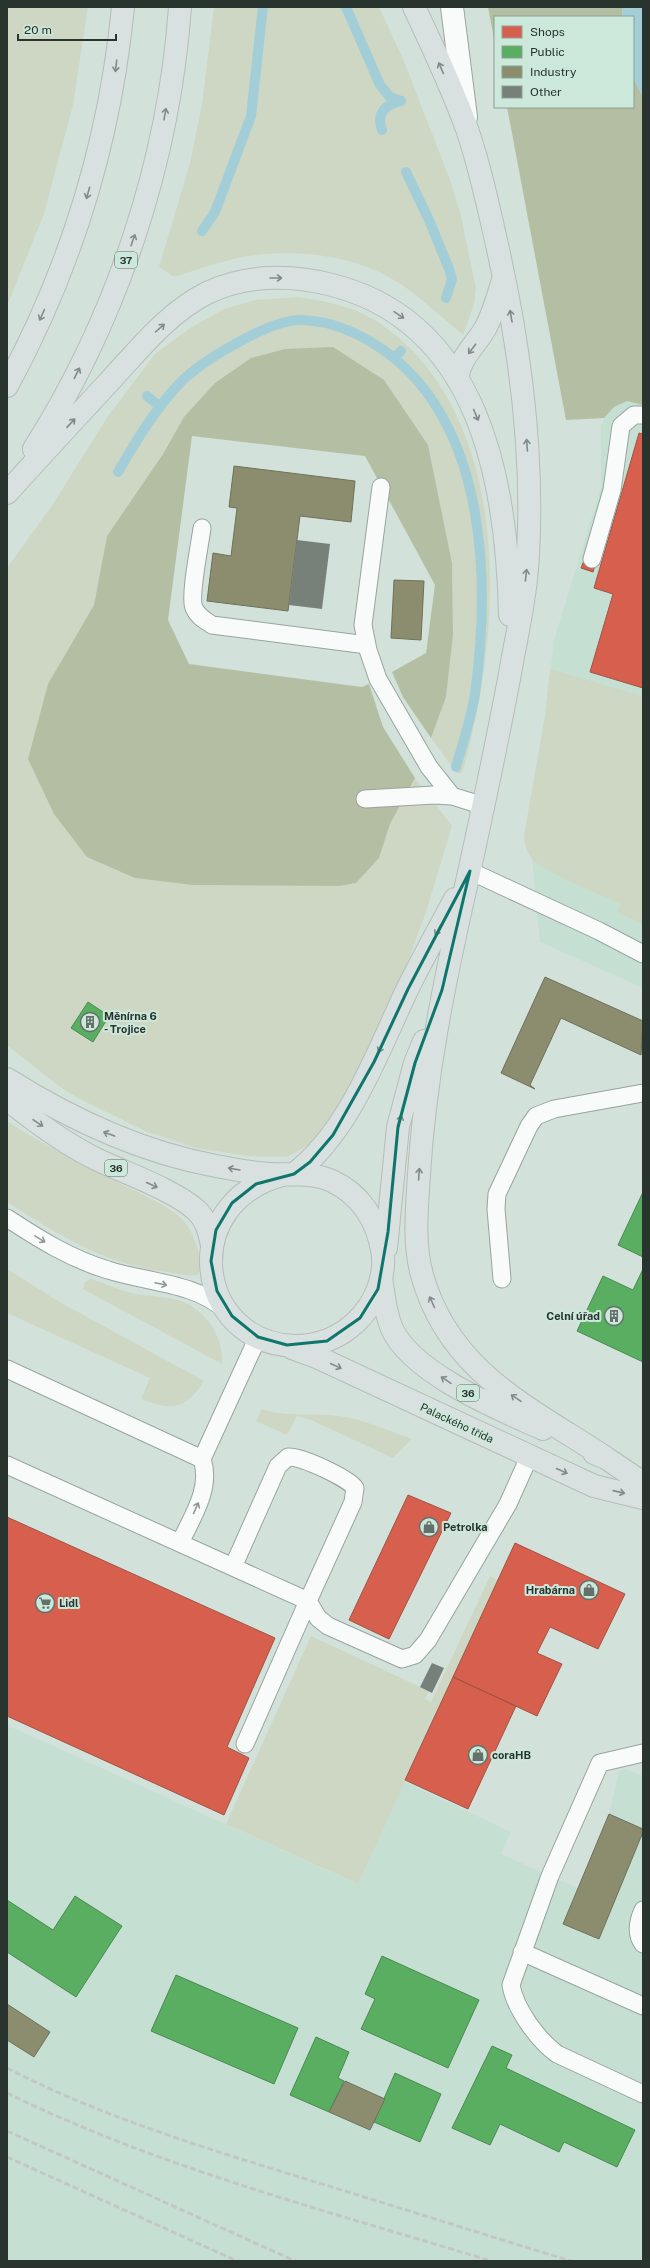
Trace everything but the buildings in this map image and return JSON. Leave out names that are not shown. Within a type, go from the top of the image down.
[{"type":"main road","name":"37","points":[[7,491],[41,439],[64,398],[100,324],[120,277],[149,187],[162,132],[172,78],[180,7]]},
{"type":"main road","points":[[414,7],[467,130],[485,191],[504,275],[524,399],[529,506],[525,587],[498,738],[484,806],[442,990],[423,1114],[418,1195],[417,1249],[429,1295],[447,1333],[466,1358],[479,1371],[498,1386],[606,1458]]},
{"type":"main road","points":[[7,386],[42,317],[81,216],[108,116],[122,14]]},
{"type":"main road","points":[[458,380],[459,369],[487,326],[497,301],[504,275]]},
{"type":"main road","points":[[7,491],[146,341],[186,307],[206,294],[226,285],[275,278],[319,281],[348,289],[376,300],[401,316],[424,335],[458,380],[483,432],[492,460],[505,528],[509,567],[510,618],[508,658],[498,738]]},
{"type":"main road","points":[[7,1079],[55,1108],[94,1128],[173,1156],[251,1172],[290,1174],[321,1150],[348,1109],[374,1062],[408,988],[470,871]]},
{"type":"main road","points":[[382,1274],[390,1214],[398,1127],[415,1063],[442,990]]},
{"type":"main road","name":"36","points":[[7,1099],[33,1120],[94,1158],[174,1196],[195,1209],[208,1227],[212,1245],[212,1276],[217,1291],[232,1316],[244,1328],[266,1340],[287,1345],[307,1345],[327,1341],[339,1335],[355,1323],[368,1308],[375,1296],[382,1274]]},
{"type":"main road","name":"36","points":[[212,1245],[223,1216],[232,1203],[256,1184],[290,1174],[318,1176],[332,1181],[346,1189],[358,1199],[376,1225],[383,1255],[382,1274],[386,1310],[393,1330],[408,1350],[425,1365],[471,1395],[606,1458],[643,1483]]},
{"type":"main road","name":"Palackého třída","points":[[266,1340],[319,1358],[594,1486],[643,1498]]},
{"type":"street","points":[[452,7],[467,130]]},
{"type":"lane","points":[[592,559],[612,490],[621,426],[634,415],[643,415]]},
{"type":"lane","points":[[381,487],[363,625],[367,645],[378,679],[428,767],[452,796]]},
{"type":"lane","points":[[202,528],[193,594],[194,607],[201,618],[212,625],[367,645]]},
{"type":"lane","points":[[365,799],[434,795],[452,796],[484,806]]},
{"type":"lane","points":[[470,871],[599,931],[643,954]]},
{"type":"lane","points":[[502,1279],[496,1208],[497,1194],[532,1121],[536,1116],[554,1109],[643,1093]]},
{"type":"lane","points":[[7,1218],[80,1260],[136,1279],[193,1290],[218,1303],[232,1316]]},
{"type":"lane","points":[[202,1459],[266,1340]]},
{"type":"lane","points":[[7,1369],[202,1459],[206,1470],[204,1492],[180,1543]]},
{"type":"lane","points":[[7,1465],[308,1601],[318,1618],[340,1633],[402,1659],[415,1655],[428,1640],[508,1504],[529,1456]]},
{"type":"lane","points":[[232,1567],[278,1466],[288,1457],[299,1459],[347,1480],[356,1488],[353,1502],[245,1744]]},
{"type":"lane","points":[[643,1753],[600,1763],[550,1876],[511,1985],[513,1997],[539,2038],[557,2054],[643,2094]]},
{"type":"lane","points":[[643,1910],[638,1931],[639,1939],[643,1944]]},
{"type":"lane","points":[[522,1952],[643,2006]]},
{"type":"highlighted area","points":[[470,871],[442,990],[415,1063],[398,1127],[388,1232],[378,1289],[360,1318],[327,1341],[287,1345],[258,1337],[232,1316],[217,1291],[211,1261],[216,1230],[232,1203],[256,1184],[294,1174],[310,1162],[333,1135],[374,1062],[408,989]]},
{"type":"shaded area","points":[[7,7],[88,7],[73,105],[44,214],[7,306]]},
{"type":"shaded area","points":[[214,7],[379,7],[404,61],[450,180],[460,212],[476,288],[474,304],[463,335],[426,303],[386,275],[351,262],[332,257],[294,253],[246,256],[174,277],[159,267],[190,163],[202,104]]},
{"type":"shaded area","points":[[488,7],[623,7],[622,16],[494,16],[494,39]]},
{"type":"shaded area","points":[[634,79],[643,97],[643,405],[627,401],[614,407],[604,418],[566,420],[507,108],[634,108]]},
{"type":"shaded area","points":[[298,297],[338,305],[366,315],[375,320],[417,355],[448,398],[470,448],[483,502],[489,558],[489,614],[484,669],[471,740],[462,773],[457,773],[431,738],[446,697],[453,635],[452,563],[428,445],[184,417],[163,454],[107,536],[94,605],[48,684],[135,878],[192,885],[339,886],[355,883],[379,858],[390,824],[415,778],[452,826],[426,912],[407,964],[359,1066],[336,1109],[310,1144],[287,1157],[247,1156],[196,1148],[145,1131],[78,1098],[60,1087],[7,1045],[7,568],[53,504],[108,416],[155,354],[190,328],[224,309],[255,300]]},
{"type":"shaded area","points":[[333,347],[384,380],[428,445],[452,563],[453,635],[446,697],[431,738],[403,697],[392,672],[426,653],[435,585],[365,456],[192,436],[168,620],[189,664],[362,687],[369,684],[383,727],[415,778],[390,824],[379,858],[356,883],[339,886],[192,885],[135,878],[87,857],[54,814],[28,759],[48,684],[94,605],[107,536],[163,454],[184,417],[215,383],[251,358],[285,349]]},
{"type":"shaded area","points":[[627,401],[643,405],[643,988],[540,942],[532,859],[526,848],[524,836],[545,716],[554,640],[601,487],[601,427],[604,418],[614,407]]},
{"type":"shaded area","points":[[550,669],[643,696],[643,924],[617,912],[621,904],[549,871],[530,857],[524,836],[545,716]]},
{"type":"shaded area","points":[[7,1121],[48,1146],[152,1199],[175,1213],[186,1223],[197,1246],[200,1262],[200,1270],[198,1275],[183,1275],[145,1268],[124,1263],[103,1255],[64,1237],[7,1202]]},
{"type":"shaded area","points":[[7,1269],[58,1301],[204,1381],[191,1398],[184,1403],[177,1405],[161,1405],[141,1399],[150,1378],[7,1313]]},
{"type":"shaded area","points":[[91,1279],[131,1293],[174,1299],[184,1302],[194,1308],[210,1323],[215,1332],[222,1353],[222,1364],[83,1289],[85,1282]]},
{"type":"shaded area","points":[[262,1409],[281,1413],[329,1415],[348,1418],[367,1422],[412,1439],[393,1458],[311,1420],[297,1416],[287,1435],[256,1421]]},
{"type":"shaded area","points":[[490,1576],[498,1580],[358,1884],[226,1824],[311,1636],[429,1691],[425,1699],[431,1702]]},
{"type":"shaded area","points":[[7,1725],[357,1884],[405,1782],[511,1832],[501,1854],[578,1888],[609,1814],[619,1771],[626,1769],[643,1776],[643,2261],[7,2261]]},
{"type":"water","points":[[623,7],[643,7],[643,97],[634,79],[634,16],[622,16]]},
{"type":"waterway","points":[[202,231],[215,212],[251,116],[263,7]]},
{"type":"waterway","points":[[346,7],[380,85],[390,97],[401,101]]},
{"type":"waterway","points":[[382,130],[380,119],[383,111],[386,107],[395,102],[401,101]]},
{"type":"waterway","points":[[406,172],[429,220],[449,269],[452,279],[446,298]]},
{"type":"waterway","points":[[118,472],[153,416],[178,385],[218,354],[271,327],[300,320],[325,323],[338,326],[362,337],[384,350],[394,358],[401,351]]},
{"type":"waterway","points":[[394,358],[425,390],[448,427],[464,469],[475,513],[480,559],[482,606],[480,651],[475,694],[467,730],[456,767]]},
{"type":"waterway","points":[[147,396],[159,406]]},
{"type":"railway","points":[[7,2068],[42,2085],[113,2115],[185,2141],[571,2261]]},
{"type":"railway","points":[[7,2093],[65,2120],[184,2166],[307,2206],[491,2261]]},
{"type":"railway","points":[[7,2131],[295,2261]]},
{"type":"railway","points":[[7,2157],[237,2261]]},
{"type":"place","name":"Měnírna 6 - Trojice","points":[[90,1022]]},
{"type":"place","name":"Celní úřad","points":[[614,1316]]},
{"type":"place","name":"Petrolka","points":[[429,1527]]},
{"type":"place","name":"Hrabárna","points":[[589,1590]]},
{"type":"place","name":"Lidl","points":[[45,1603]]},
{"type":"place","name":"coraHB","points":[[478,1755]]}]
